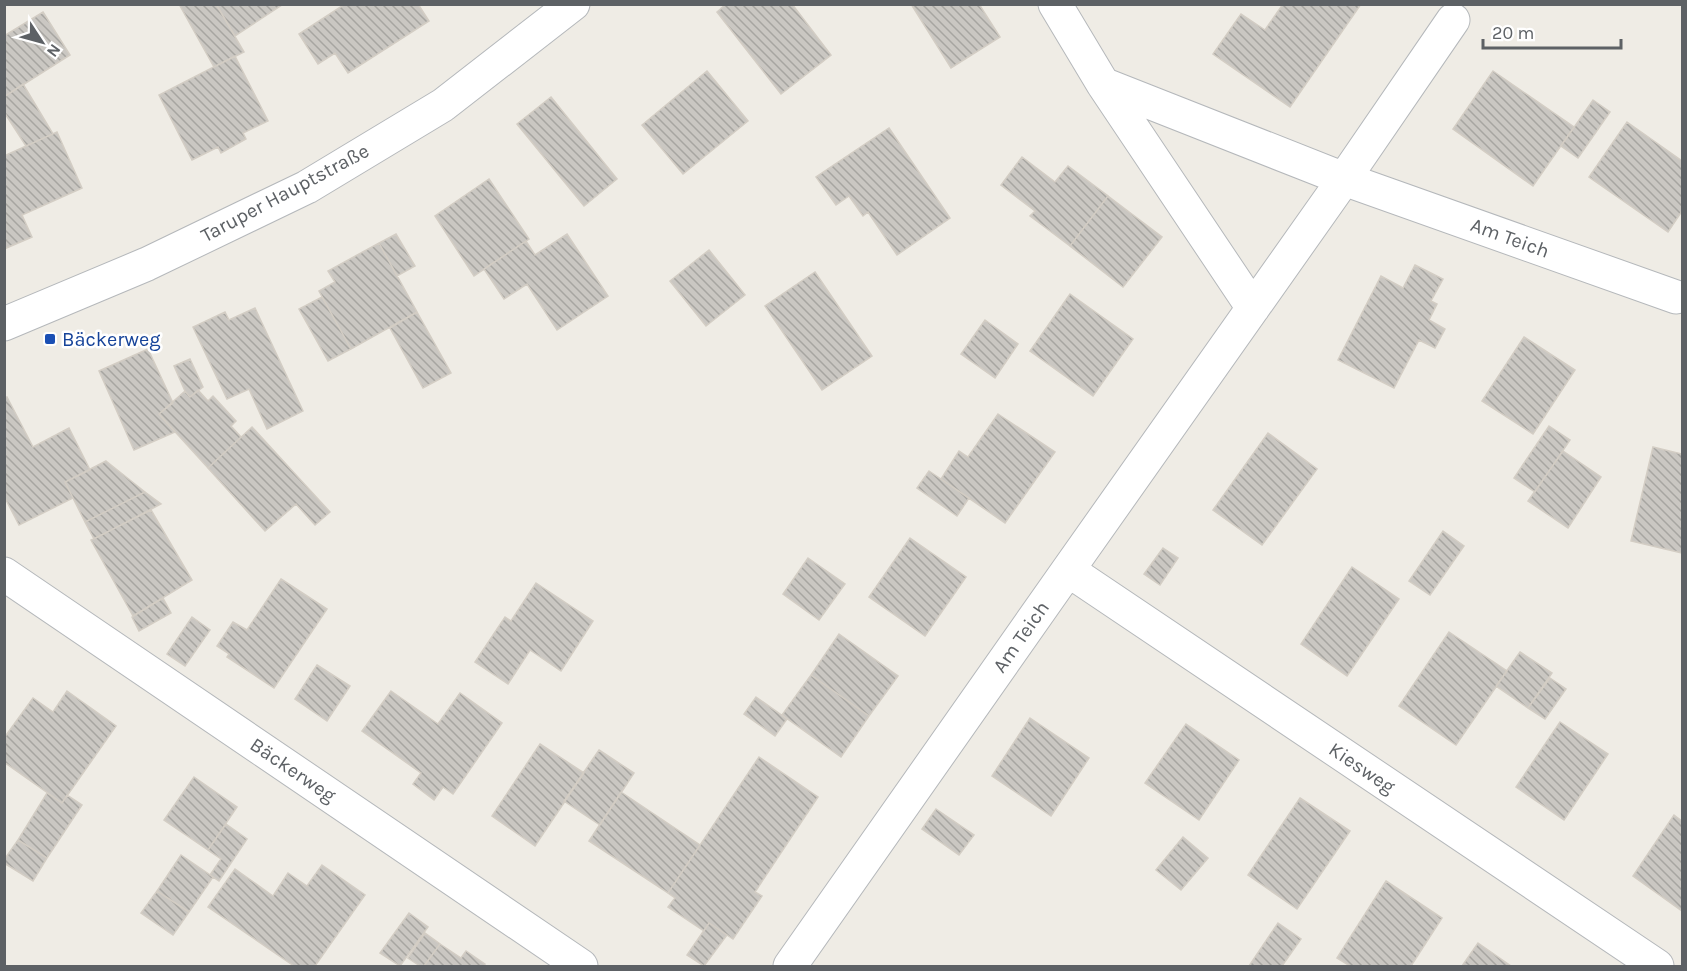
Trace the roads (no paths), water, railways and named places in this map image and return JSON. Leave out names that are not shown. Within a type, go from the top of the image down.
[{"type":"street","name":"Taruper Hauptstraße","points":[[4,324],[147,264],[307,187],[443,105],[573,4]]},
{"type":"street","points":[[1055,4],[1103,84],[1253,308]]},
{"type":"street","name":"Am Teich","points":[[790,966],[1453,20]]},
{"type":"street","name":"Am Teich","points":[[1103,84],[1344,178],[1676,297]]},
{"type":"street","name":"Kiesweg","points":[[1068,570],[1657,966]]},
{"type":"street","name":"Bäckerweg","points":[[4,574],[581,966]]},
{"type":"place","name":"Bäckerweg","points":[[50,339]]}]
